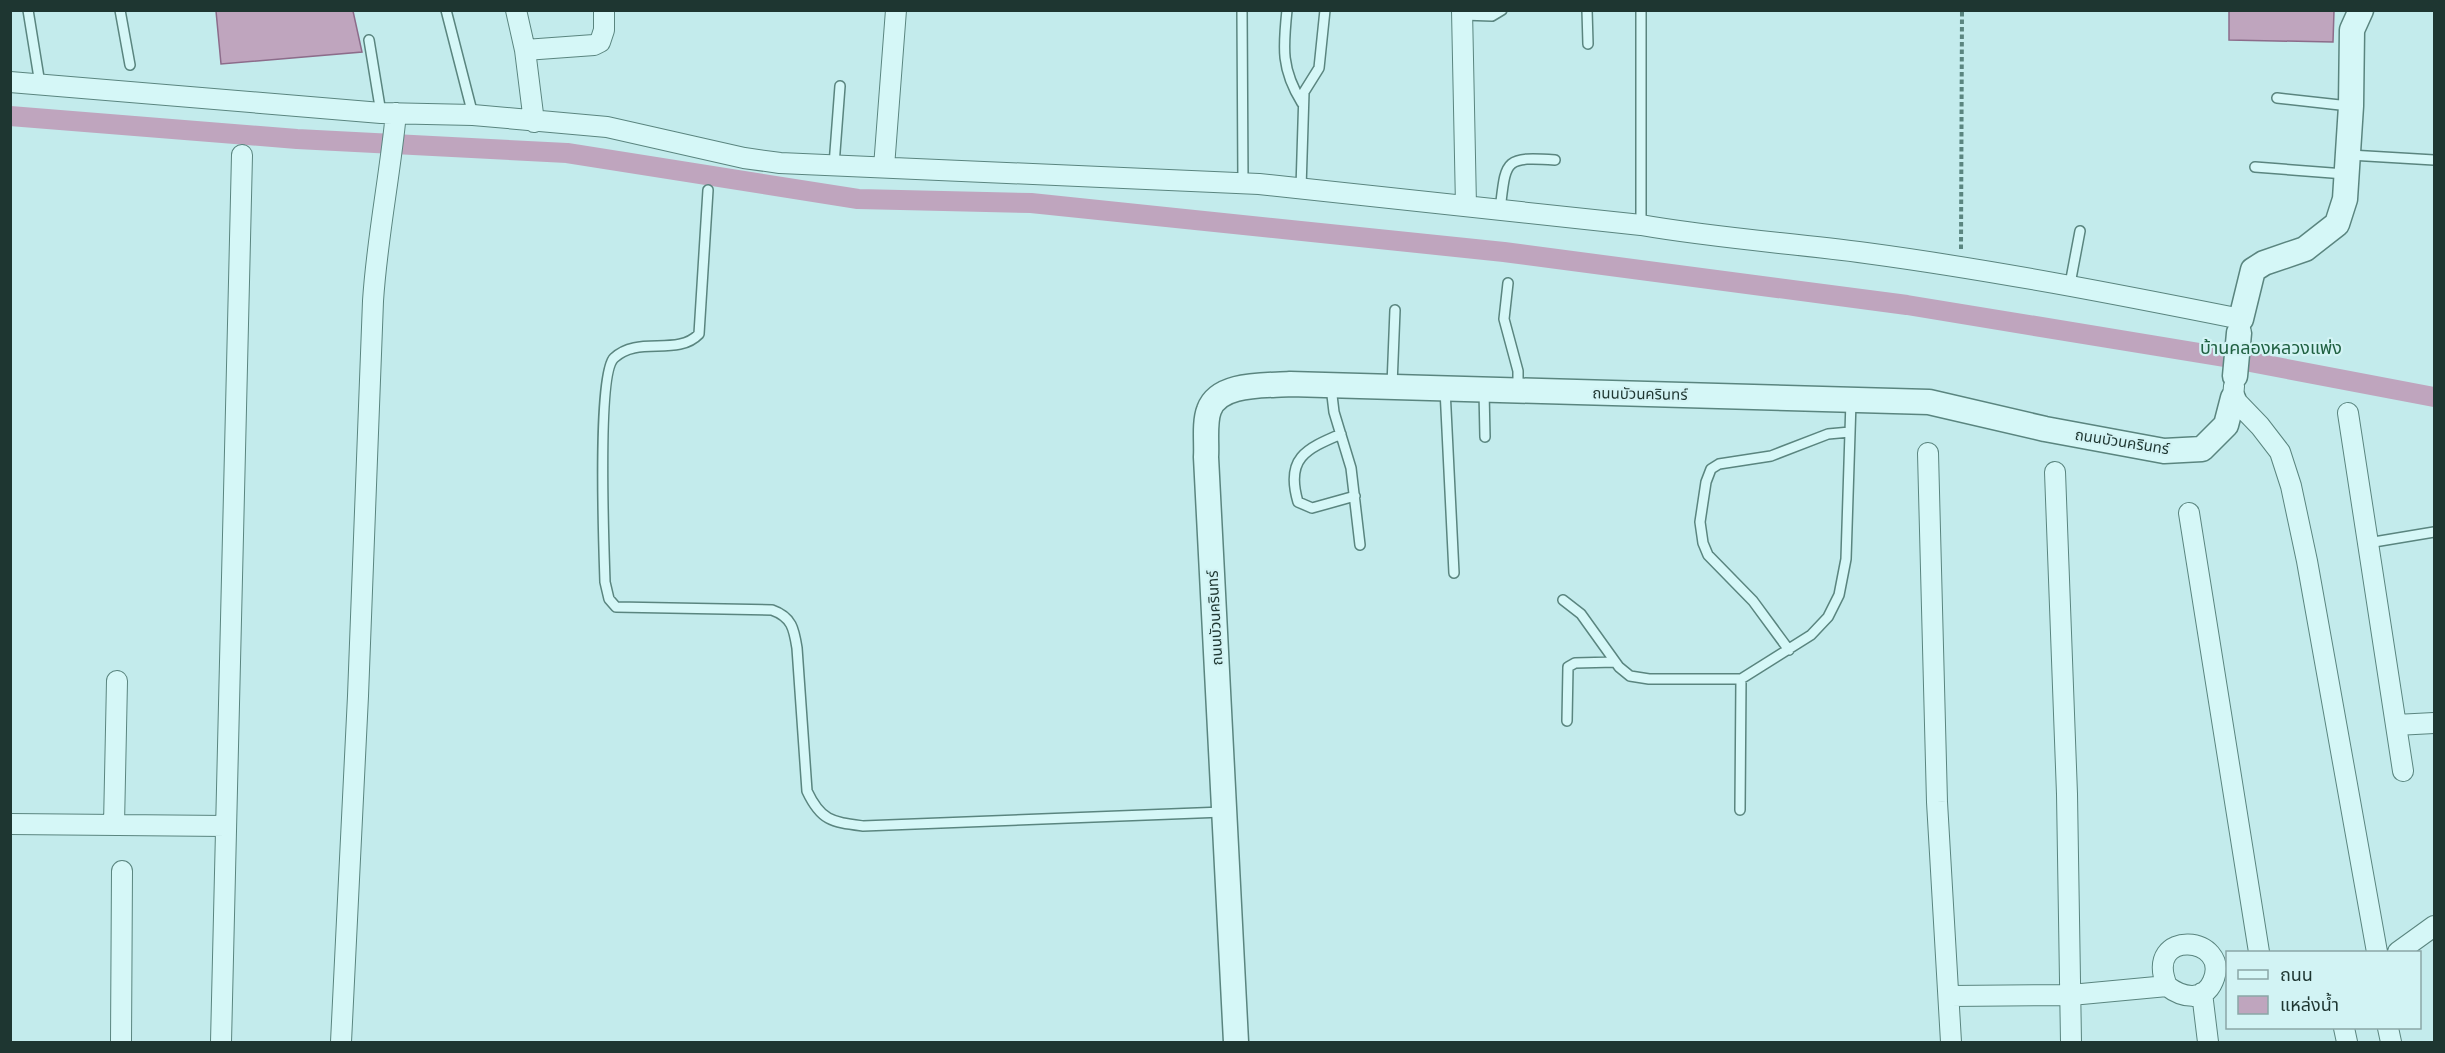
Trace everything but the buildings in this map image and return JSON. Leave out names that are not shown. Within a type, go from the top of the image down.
[{"type":"street","points":[[516,10],[525,50],[534,122]]},
{"type":"street","points":[[525,50],[594,45],[600,42],[604,30],[604,10]]},
{"type":"street","points":[[884,167],[896,10]]},
{"type":"street","name":"ถนนบัวนครินทร์","points":[[1236,1042],[1206,457],[1209,410],[1221,395],[1241,388],[1290,384],[1518,393],[1929,402],[2045,429],[2164,451],[2202,448],[2226,425],[2234,387],[2240,326],[2253,270],[2264,263],[2305,249],[2337,224],[2345,199],[2351,106],[2352,30],[2360,11]]},
{"type":"street","points":[[1462,13],[1466,206]]},
{"type":"street","points":[[10,82],[391,114],[473,115],[607,128],[744,158],[780,163],[1243,183],[1641,225],[2070,284],[2240,326]]},
{"type":"street","points":[[341,1042],[358,696],[373,301],[377,244],[393,152],[391,114]]},
{"type":"street","points":[[221,1042],[242,154]]},
{"type":"street","points":[[2234,387],[2280,453],[2291,486],[2307,561],[2377,951]]},
{"type":"street","points":[[2348,413],[2403,771]]},
{"type":"street","points":[[1928,453],[1937,802],[1950,996],[1950,1042]]},
{"type":"street","points":[[2055,472],[2067,794],[2072,1042]]},
{"type":"street","points":[[2189,513],[2259,951]]},
{"type":"street","points":[[114,825],[117,681]]},
{"type":"street","points":[[2396,725],[2434,723]]},
{"type":"street","points":[[10,824],[226,826]]},
{"type":"street","points":[[121,1042],[122,872]]},
{"type":"street","points":[[2399,951],[2434,926]]},
{"type":"street","points":[[2185,943],[2199,945],[2210,954],[2221,976],[2202,993],[2192,997],[2178,995],[2167,986],[2162,973],[2164,959],[2172,948],[2185,943]]},
{"type":"street","points":[[1950,996],[2071,995],[2167,986]]},
{"type":"street","points":[[2202,993],[2208,1042]]},
{"type":"lane","points":[[28,10],[40,84]]},
{"type":"lane","points":[[120,10],[130,65]]},
{"type":"lane","points":[[446,10],[473,115]]},
{"type":"lane","points":[[1242,10],[1243,183]]},
{"type":"lane","points":[[1287,10],[1283,52],[1291,85],[1303,104]]},
{"type":"lane","points":[[1301,188],[1303,104],[1306,85],[1319,68],[1325,10]]},
{"type":"lane","points":[[1462,13],[1492,16],[1502,10]]},
{"type":"lane","points":[[1587,10],[1588,44]]},
{"type":"lane","points":[[1641,10],[1641,225]]},
{"type":"lane","points":[[369,40],[391,114]]},
{"type":"lane","points":[[834,165],[840,86]]},
{"type":"lane","points":[[2277,98],[2351,106]]},
{"type":"lane","points":[[1500,210],[1504,173],[1514,160],[1522,157],[1555,160]]},
{"type":"lane","points":[[2255,167],[2434,160]]},
{"type":"lane","points":[[708,190],[699,334],[691,342],[678,346],[650,346],[627,351],[613,359],[607,370],[603,446],[605,582],[609,599],[616,607],[772,610],[785,615],[793,626],[797,648],[807,791],[815,809],[832,822],[863,826],[1225,812]]},
{"type":"lane","points":[[2070,284],[2080,231]]},
{"type":"lane","points":[[1508,283],[1504,319],[1518,371],[1518,393]]},
{"type":"lane","points":[[1392,387],[1395,310]]},
{"type":"lane","points":[[1330,385],[1351,468],[1360,545]]},
{"type":"lane","points":[[1445,389],[1454,573]]},
{"type":"lane","points":[[1484,391],[1485,436]]},
{"type":"lane","points":[[1563,600],[1581,614],[1615,662],[1630,676],[1648,679],[1741,679],[1811,635],[1828,617],[1839,595],[1846,559],[1851,401]]},
{"type":"lane","points":[[1789,650],[1753,601],[1708,555],[1703,543],[1700,522],[1706,482],[1711,469],[1719,464],[1771,456],[1828,434],[1850,432]]},
{"type":"lane","points":[[1341,434],[1307,448],[1301,455],[1297,466],[1295,493],[1298,502],[1312,508],[1355,496]]},
{"type":"lane","points":[[2368,543],[2434,532]]},
{"type":"lane","points":[[1567,721],[1568,667],[1575,663],[1615,662]]},
{"type":"lane","points":[[1740,810],[1741,679]]},
{"type":"path","points":[[1961,268],[1962,10]]},
{"type":"water","points":[[216,11],[353,11],[362,52],[221,64]]},
{"type":"water","points":[[2229,11],[2334,11],[2333,42],[2229,40]]},
{"type":"waterway","points":[[10,116],[297,139],[567,153],[858,199],[1031,203],[1504,252],[1907,305],[2224,357],[2434,397]]},
{"type":"district","name":"บ้านคลองหลวงแพ่ง","points":[[2271,348]]}]
